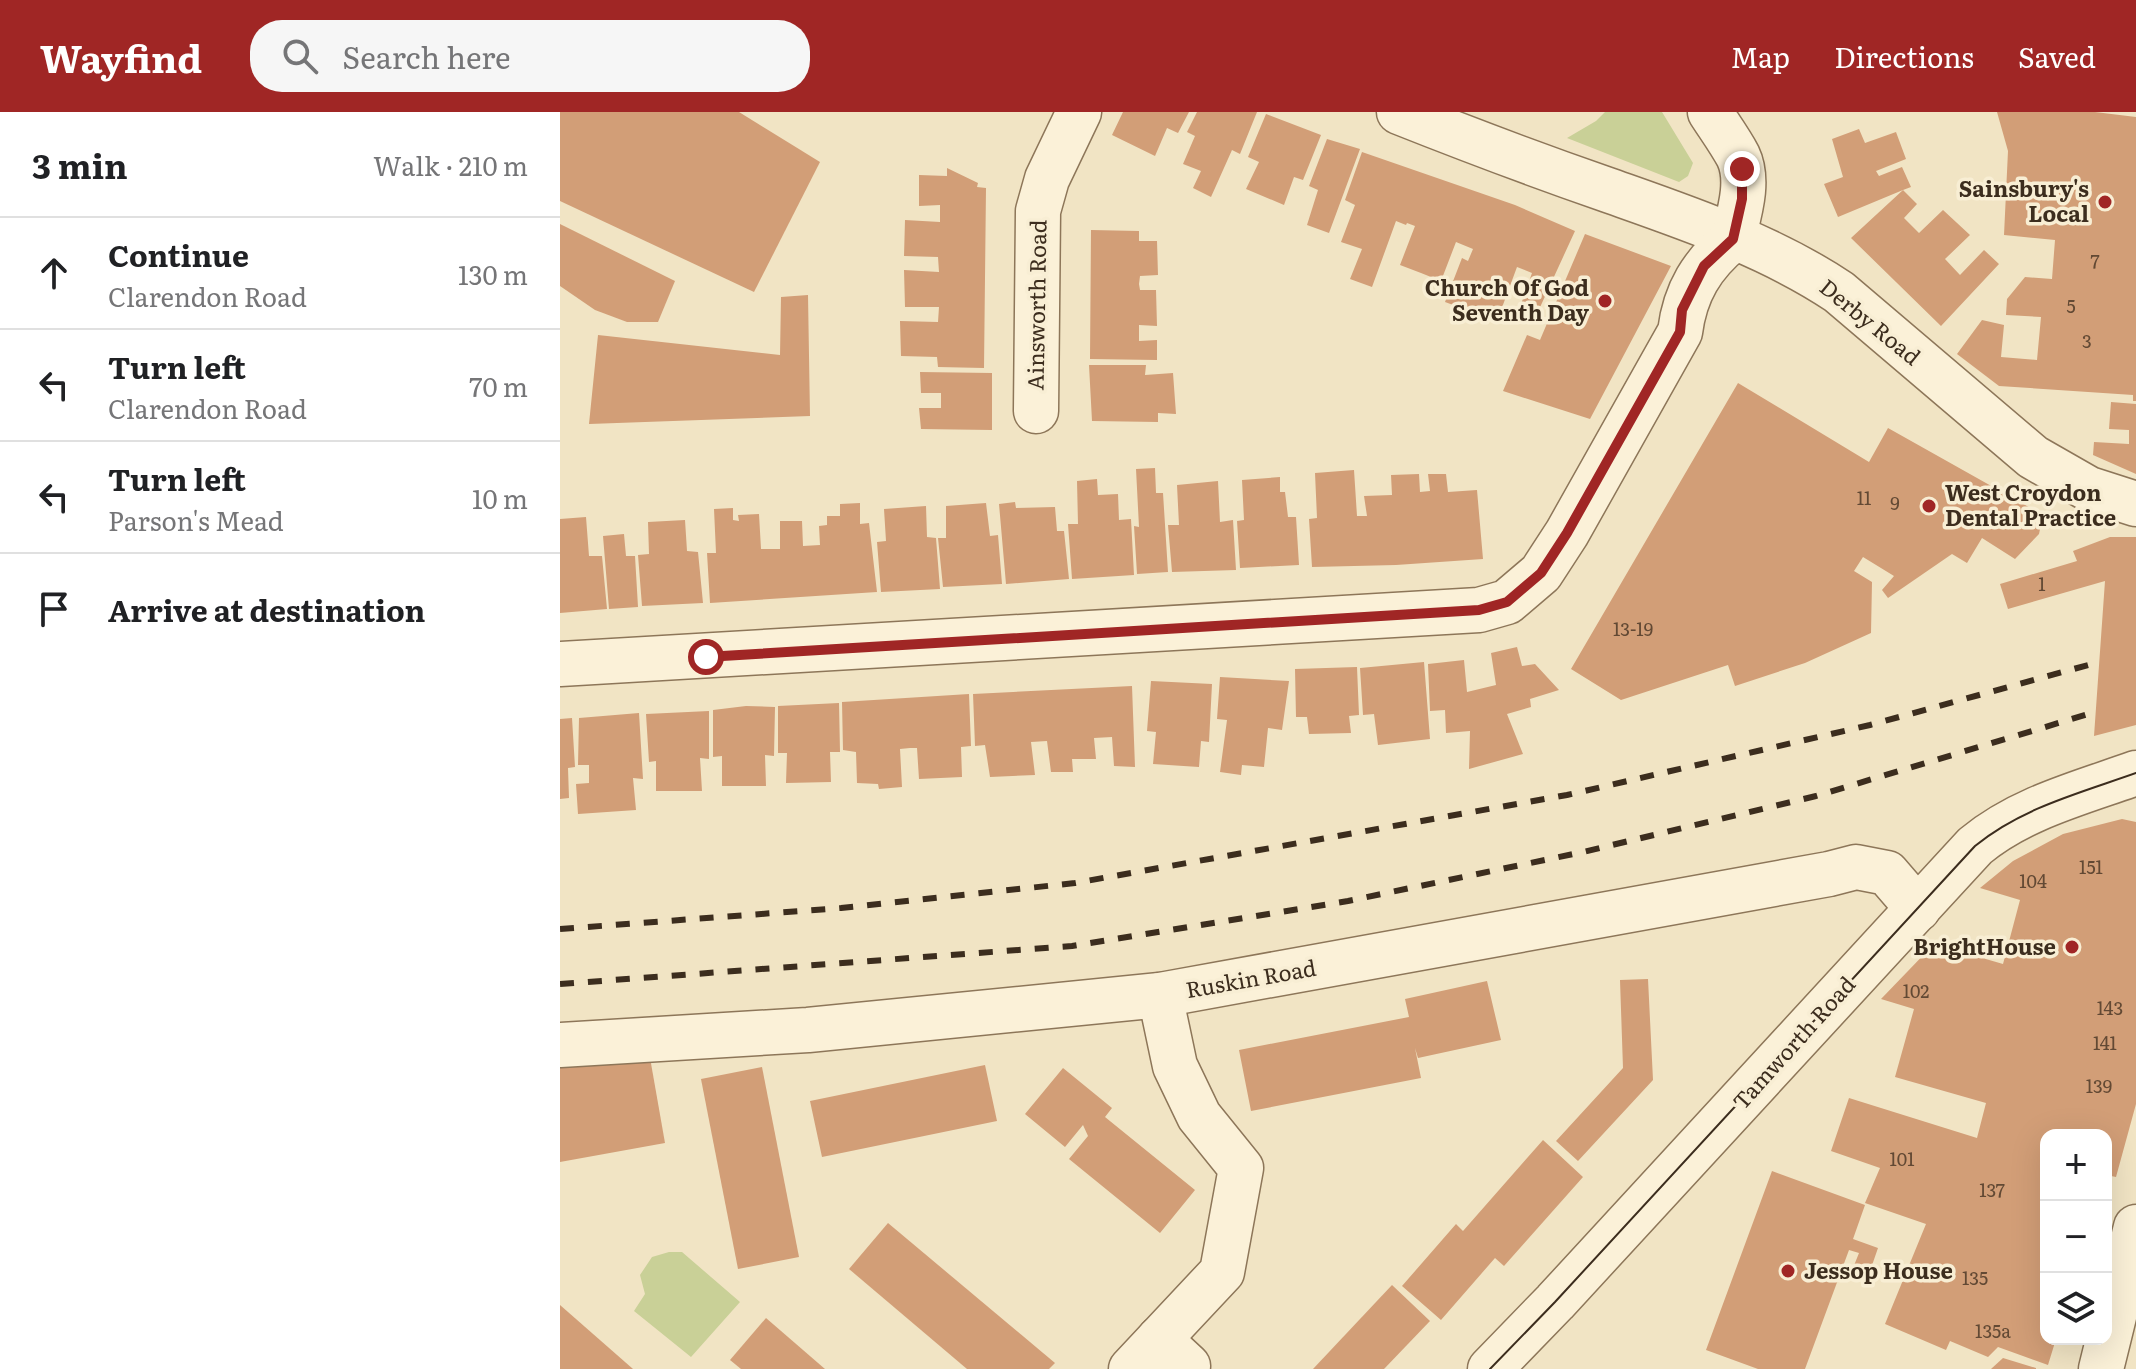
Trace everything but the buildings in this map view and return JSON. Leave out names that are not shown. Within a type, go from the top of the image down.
[{"type":"street","name":"Ainsworth Road","points":[[1036,411],[1038,211],[1047,179],[1079,112]]},
{"type":"street","name":"Derby Road","points":[[1399,112],[1664,210],[1771,255],[1839,292],[2033,457],[2089,489],[2136,504]]},
{"type":"street","points":[[560,664],[1479,610],[1507,602],[1541,573],[1567,533],[1680,332],[1682,310],[1704,266],[1733,239],[1742,199],[1742,169],[1739,158],[1710,112]]},
{"type":"street","name":"Tamworth Road","points":[[1490,1369],[1962,859],[2007,822],[2026,812],[2136,773]]},
{"type":"street","name":"Ruskin Road","points":[[560,1045],[808,1030],[1160,995],[1856,867],[1887,873],[1918,909]]},
{"type":"street","points":[[1160,995],[1175,1066],[1199,1116],[1241,1168],[1222,1272],[1160,1358]]},
{"type":"street","points":[[2101,1369],[2136,1227]]},
{"type":"green space","points":[[1605,112],[1662,112],[1693,163],[1688,176],[1679,182],[1567,138]]},
{"type":"green space","points":[[682,1252],[740,1302],[691,1357],[634,1311],[645,1294],[640,1275],[652,1257]]},
{"type":"tram line","points":[[1490,1369],[1975,846],[2031,811],[2136,773]]},
{"type":"railway","points":[[560,929],[841,908],[1075,883],[1567,795],[1870,725],[2099,662]]},
{"type":"railway","points":[[560,984],[1072,946],[1348,901],[1583,852],[1816,796],[2095,712]]},
{"type":"place","name":"Sainsbury's Local","points":[[2105,202]]},
{"type":"place","name":"Church Of God Seventh Day","points":[[1605,301]]},
{"type":"place","name":"West Croydon Dental Practice","points":[[1929,506]]},
{"type":"place","name":"BrightHouse","points":[[2072,947]]},
{"type":"place","name":"Jessop House","points":[[1788,1271]]},
{"type":"route","points":[[706,657],[1479,610],[1507,602],[1541,573],[1567,533],[1680,332],[1682,310],[1704,266],[1733,239],[1742,199],[1742,169]]}]
